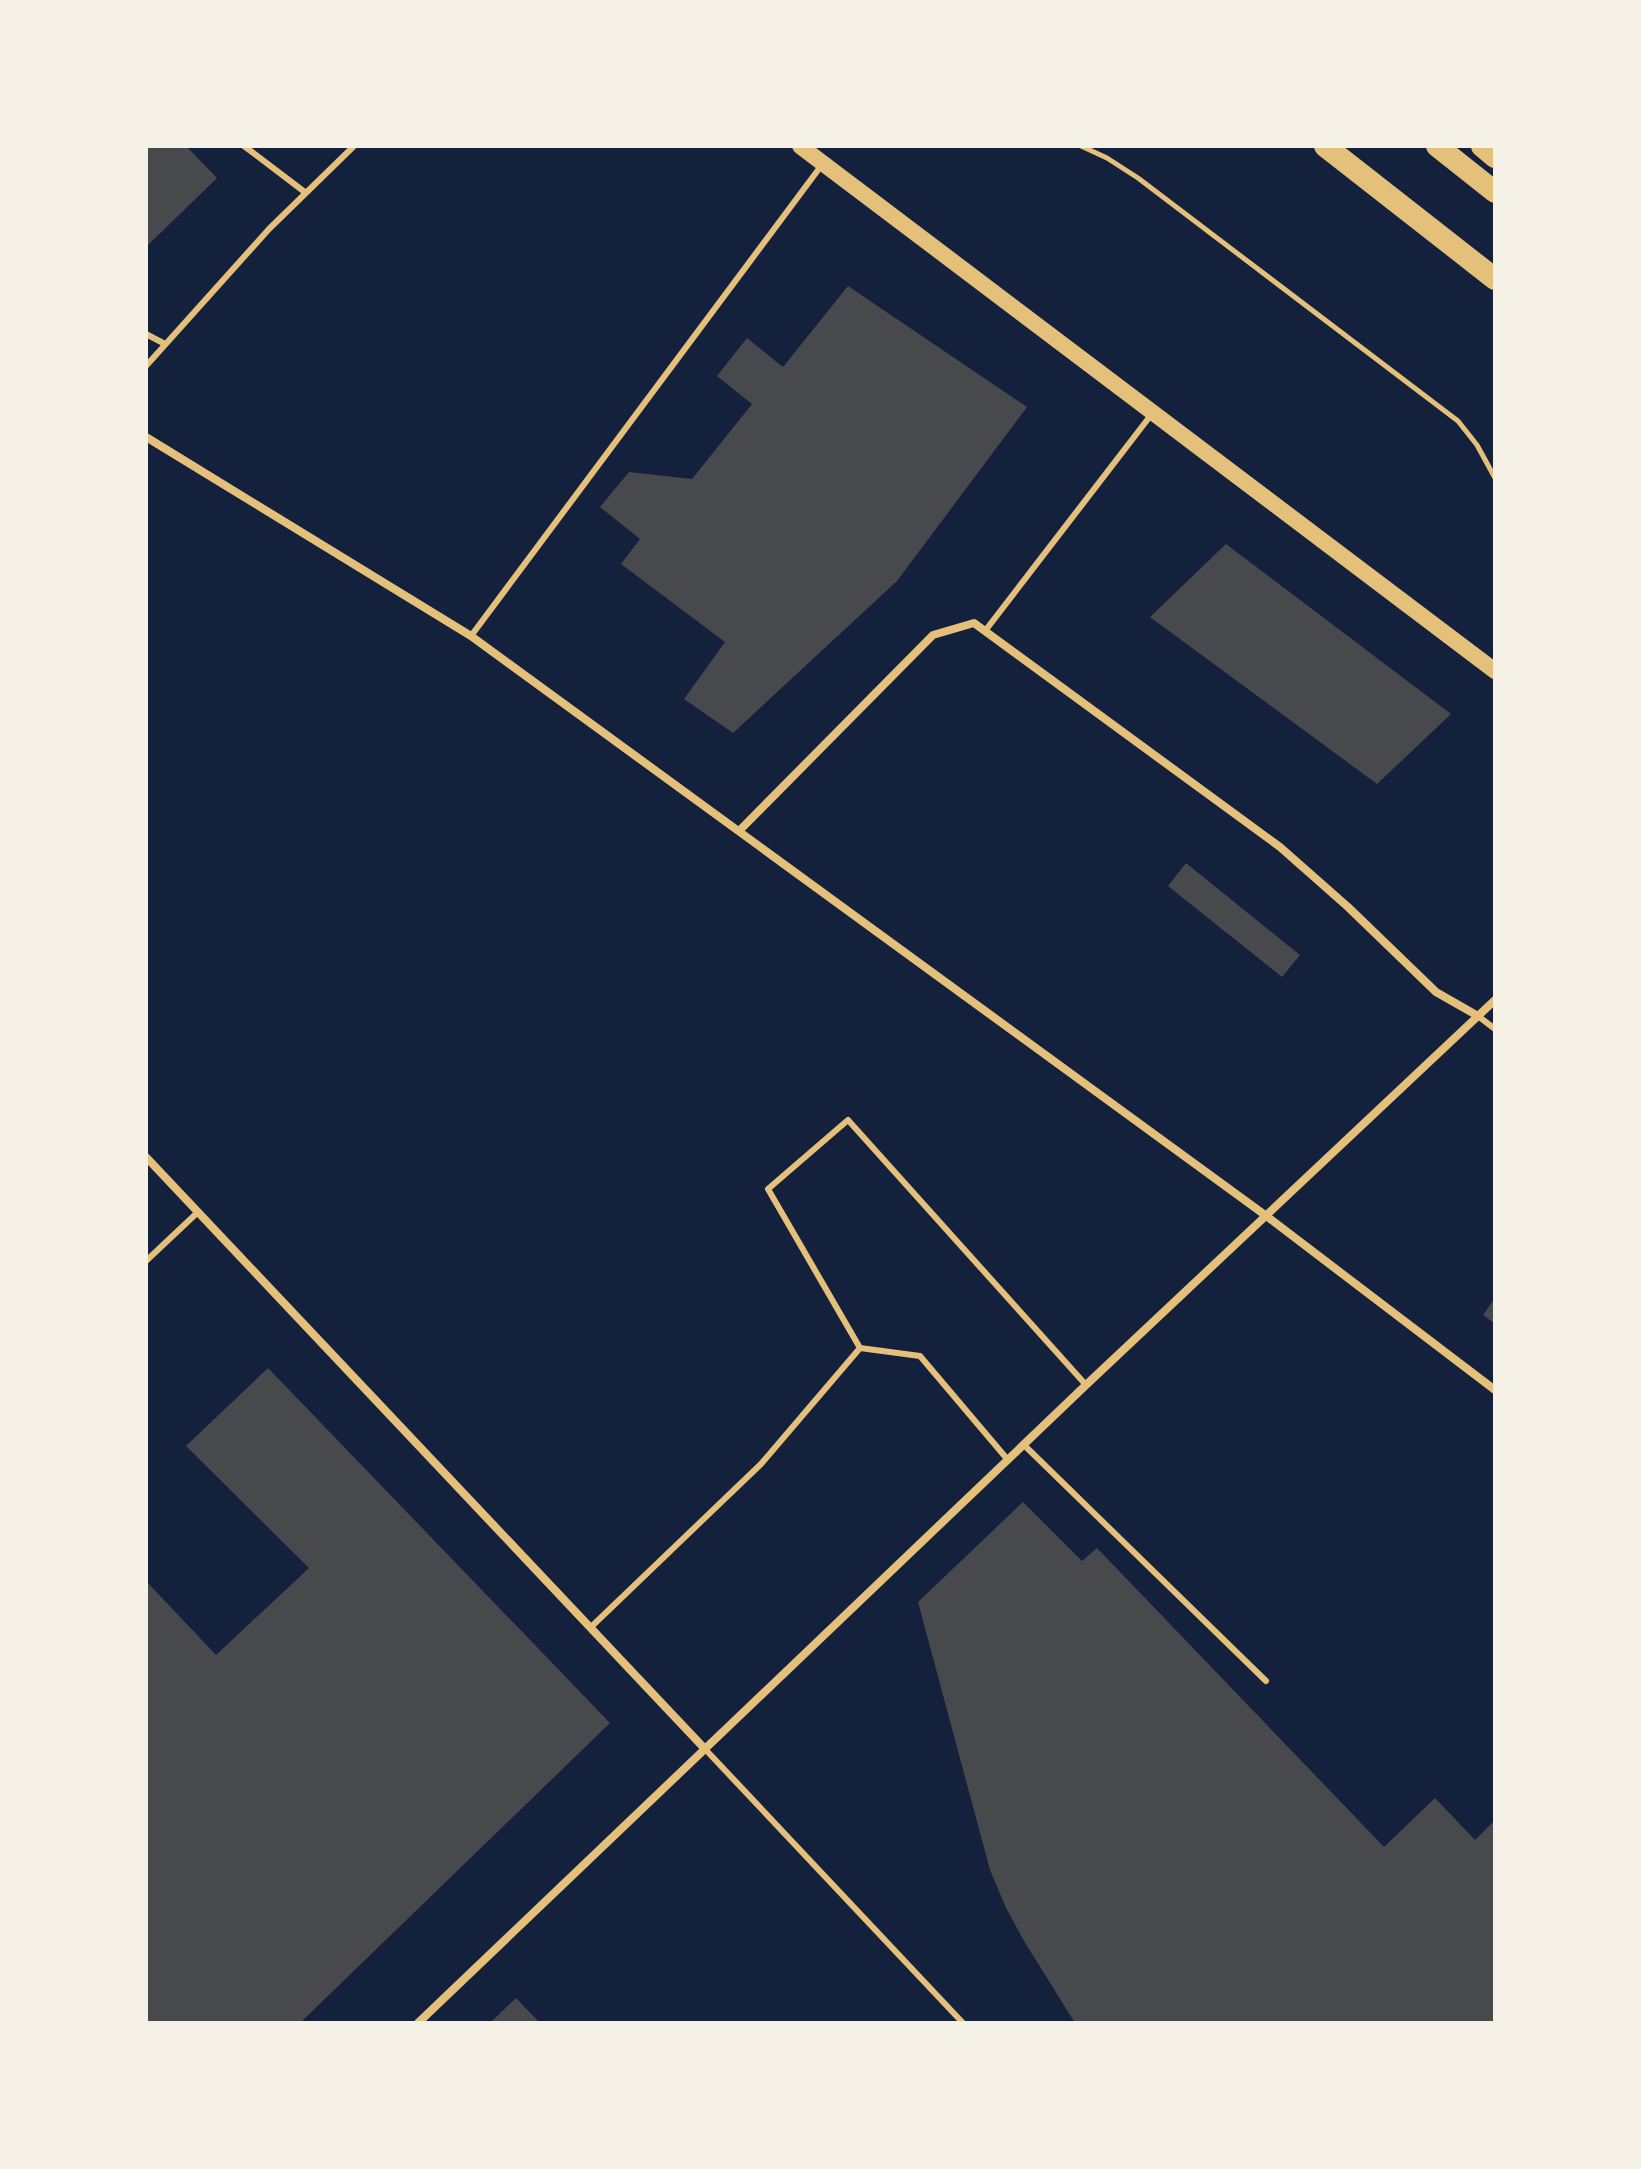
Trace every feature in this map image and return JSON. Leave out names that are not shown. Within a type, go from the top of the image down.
[{"type":"highway","points":[[1325,146],[1495,279]]},
{"type":"highway","points":[[1437,146],[1495,192]]},
{"type":"highway","points":[[1482,146],[1495,157]]},
{"type":"main road","points":[[800,146],[1495,671]]},
{"type":"street","points":[[146,437],[471,636],[1265,1215],[1495,1390]]},
{"type":"street","points":[[739,831],[933,635],[974,623],[1280,847],[1436,992],[1478,1016]]},
{"type":"street","points":[[418,2023],[1086,1385],[1495,1000]]},
{"type":"street","points":[[146,1157],[705,1749]]},
{"type":"lane","points":[[244,146],[306,193]]},
{"type":"lane","points":[[146,366],[269,229],[354,146]]},
{"type":"lane","points":[[471,636],[823,163]]},
{"type":"lane","points":[[146,334],[165,344]]},
{"type":"lane","points":[[985,631],[1153,412]]},
{"type":"lane","points":[[1478,1016],[1495,1029]]},
{"type":"lane","points":[[860,1348],[768,1189],[848,1120],[1086,1385]]},
{"type":"lane","points":[[146,1261],[198,1212]]},
{"type":"lane","points":[[590,1628],[761,1464],[860,1348]]},
{"type":"lane","points":[[860,1348],[920,1356],[1008,1460]]},
{"type":"lane","points":[[1024,1445],[1266,1681]]},
{"type":"lane","points":[[705,1749],[961,2022]]},
{"type":"path","points":[[1081,146],[1107,158],[1150,187],[1458,421],[1477,445],[1495,478]]},
{"type":"building","points":[[146,146],[186,146],[217,178],[146,247]]},
{"type":"building","points":[[848,286],[1027,407],[897,581],[733,733],[684,699],[725,642],[621,564],[640,539],[600,507],[629,472],[692,479],[752,404],[717,376],[747,338],[783,367]]},
{"type":"building","points":[[1226,544],[1451,714],[1377,784],[1150,617]]},
{"type":"building","points":[[1186,863],[1300,955],[1282,977],[1168,886]]},
{"type":"building","points":[[1495,1298],[1495,1324],[1483,1315]]},
{"type":"building","points":[[268,1368],[610,1723],[300,2023],[146,2023],[146,1581],[216,1655],[309,1568],[186,1446]]},
{"type":"building","points":[[1023,1502],[1082,1561],[1097,1548],[1384,1847],[1435,1798],[1475,1840],[1495,1820],[1495,2023],[1075,2023],[1024,1941],[990,1870],[918,1602]]},
{"type":"building","points":[[516,1998],[540,2023],[490,2023]]}]
